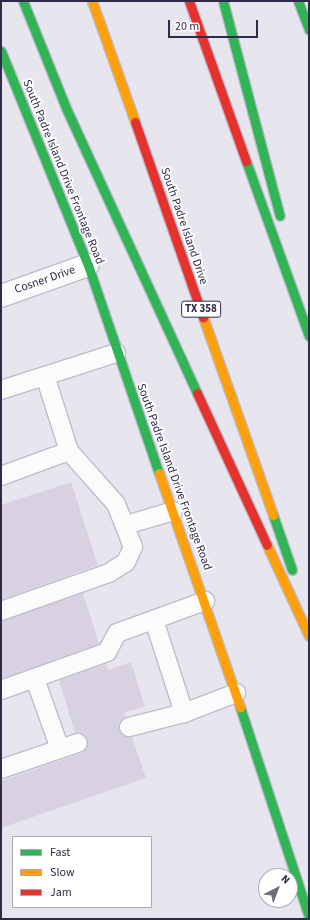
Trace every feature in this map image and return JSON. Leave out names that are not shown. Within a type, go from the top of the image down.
[{"type":"main road","points":[[23,1],[66,108],[309,636]]},
{"type":"main road","name":"South Padre Island Drive","points":[[92,1],[296,579]]},
{"type":"main road","points":[[189,1],[309,336]]},
{"type":"main road","points":[[223,1],[283,229]]},
{"type":"main road","points":[[298,1],[309,30]]},
{"type":"main road","name":"South Padre Island Drive Frontage Road","points":[[1,51],[88,265],[116,353],[174,511],[205,601],[309,917]]},
{"type":"main road","points":[[287,244],[309,327]]},
{"type":"main road","points":[[301,594],[309,617]]},
{"type":"street","name":"Cosner Drive","points":[[1,296],[88,265]]},
{"type":"lane","points":[[1,390],[116,353]]},
{"type":"lane","points":[[1,612],[109,573],[126,562],[133,547],[126,525],[116,504],[69,451],[44,376]]},
{"type":"lane","points":[[1,476],[69,451]]},
{"type":"lane","points":[[126,525],[174,511]]},
{"type":"lane","points":[[1,690],[107,652],[117,633],[205,601]]},
{"type":"lane","points":[[154,620],[184,713]]},
{"type":"lane","points":[[35,679],[60,749]]},
{"type":"lane","points":[[129,727],[184,713],[236,693]]},
{"type":"lane","points":[[1,769],[78,743]]},
{"type":"building","points":[[71,482],[98,565],[1,600],[1,505]]},
{"type":"building","points":[[83,593],[99,644],[1,679],[1,621]]},
{"type":"building","points":[[131,662],[145,706],[124,713],[126,717],[119,724],[119,729],[126,737],[132,737],[146,778],[1,828],[1,781],[82,753],[88,745],[85,735],[75,733],[59,680],[106,664],[108,670]]},
{"type":"traffic: fast","points":[[23,1],[66,108],[197,393]]},
{"type":"traffic: fast","points":[[223,1],[280,216]]},
{"type":"traffic: fast","points":[[298,1],[309,30]]},
{"type":"traffic: fast","points":[[1,51],[88,265],[159,473]]},
{"type":"traffic: fast","points":[[246,161],[309,336]]},
{"type":"traffic: fast","points":[[273,515],[292,570]]},
{"type":"traffic: fast","points":[[240,707],[309,917]]},
{"type":"traffic: slow","points":[[92,1],[135,122]]},
{"type":"traffic: slow","points":[[203,317],[273,515]]},
{"type":"traffic: slow","points":[[159,473],[240,707]]},
{"type":"traffic: slow","points":[[267,545],[309,636]]},
{"type":"traffic: jam","points":[[189,1],[246,161]]},
{"type":"traffic: jam","points":[[135,122],[203,317]]},
{"type":"traffic: jam","points":[[197,393],[267,545]]}]
